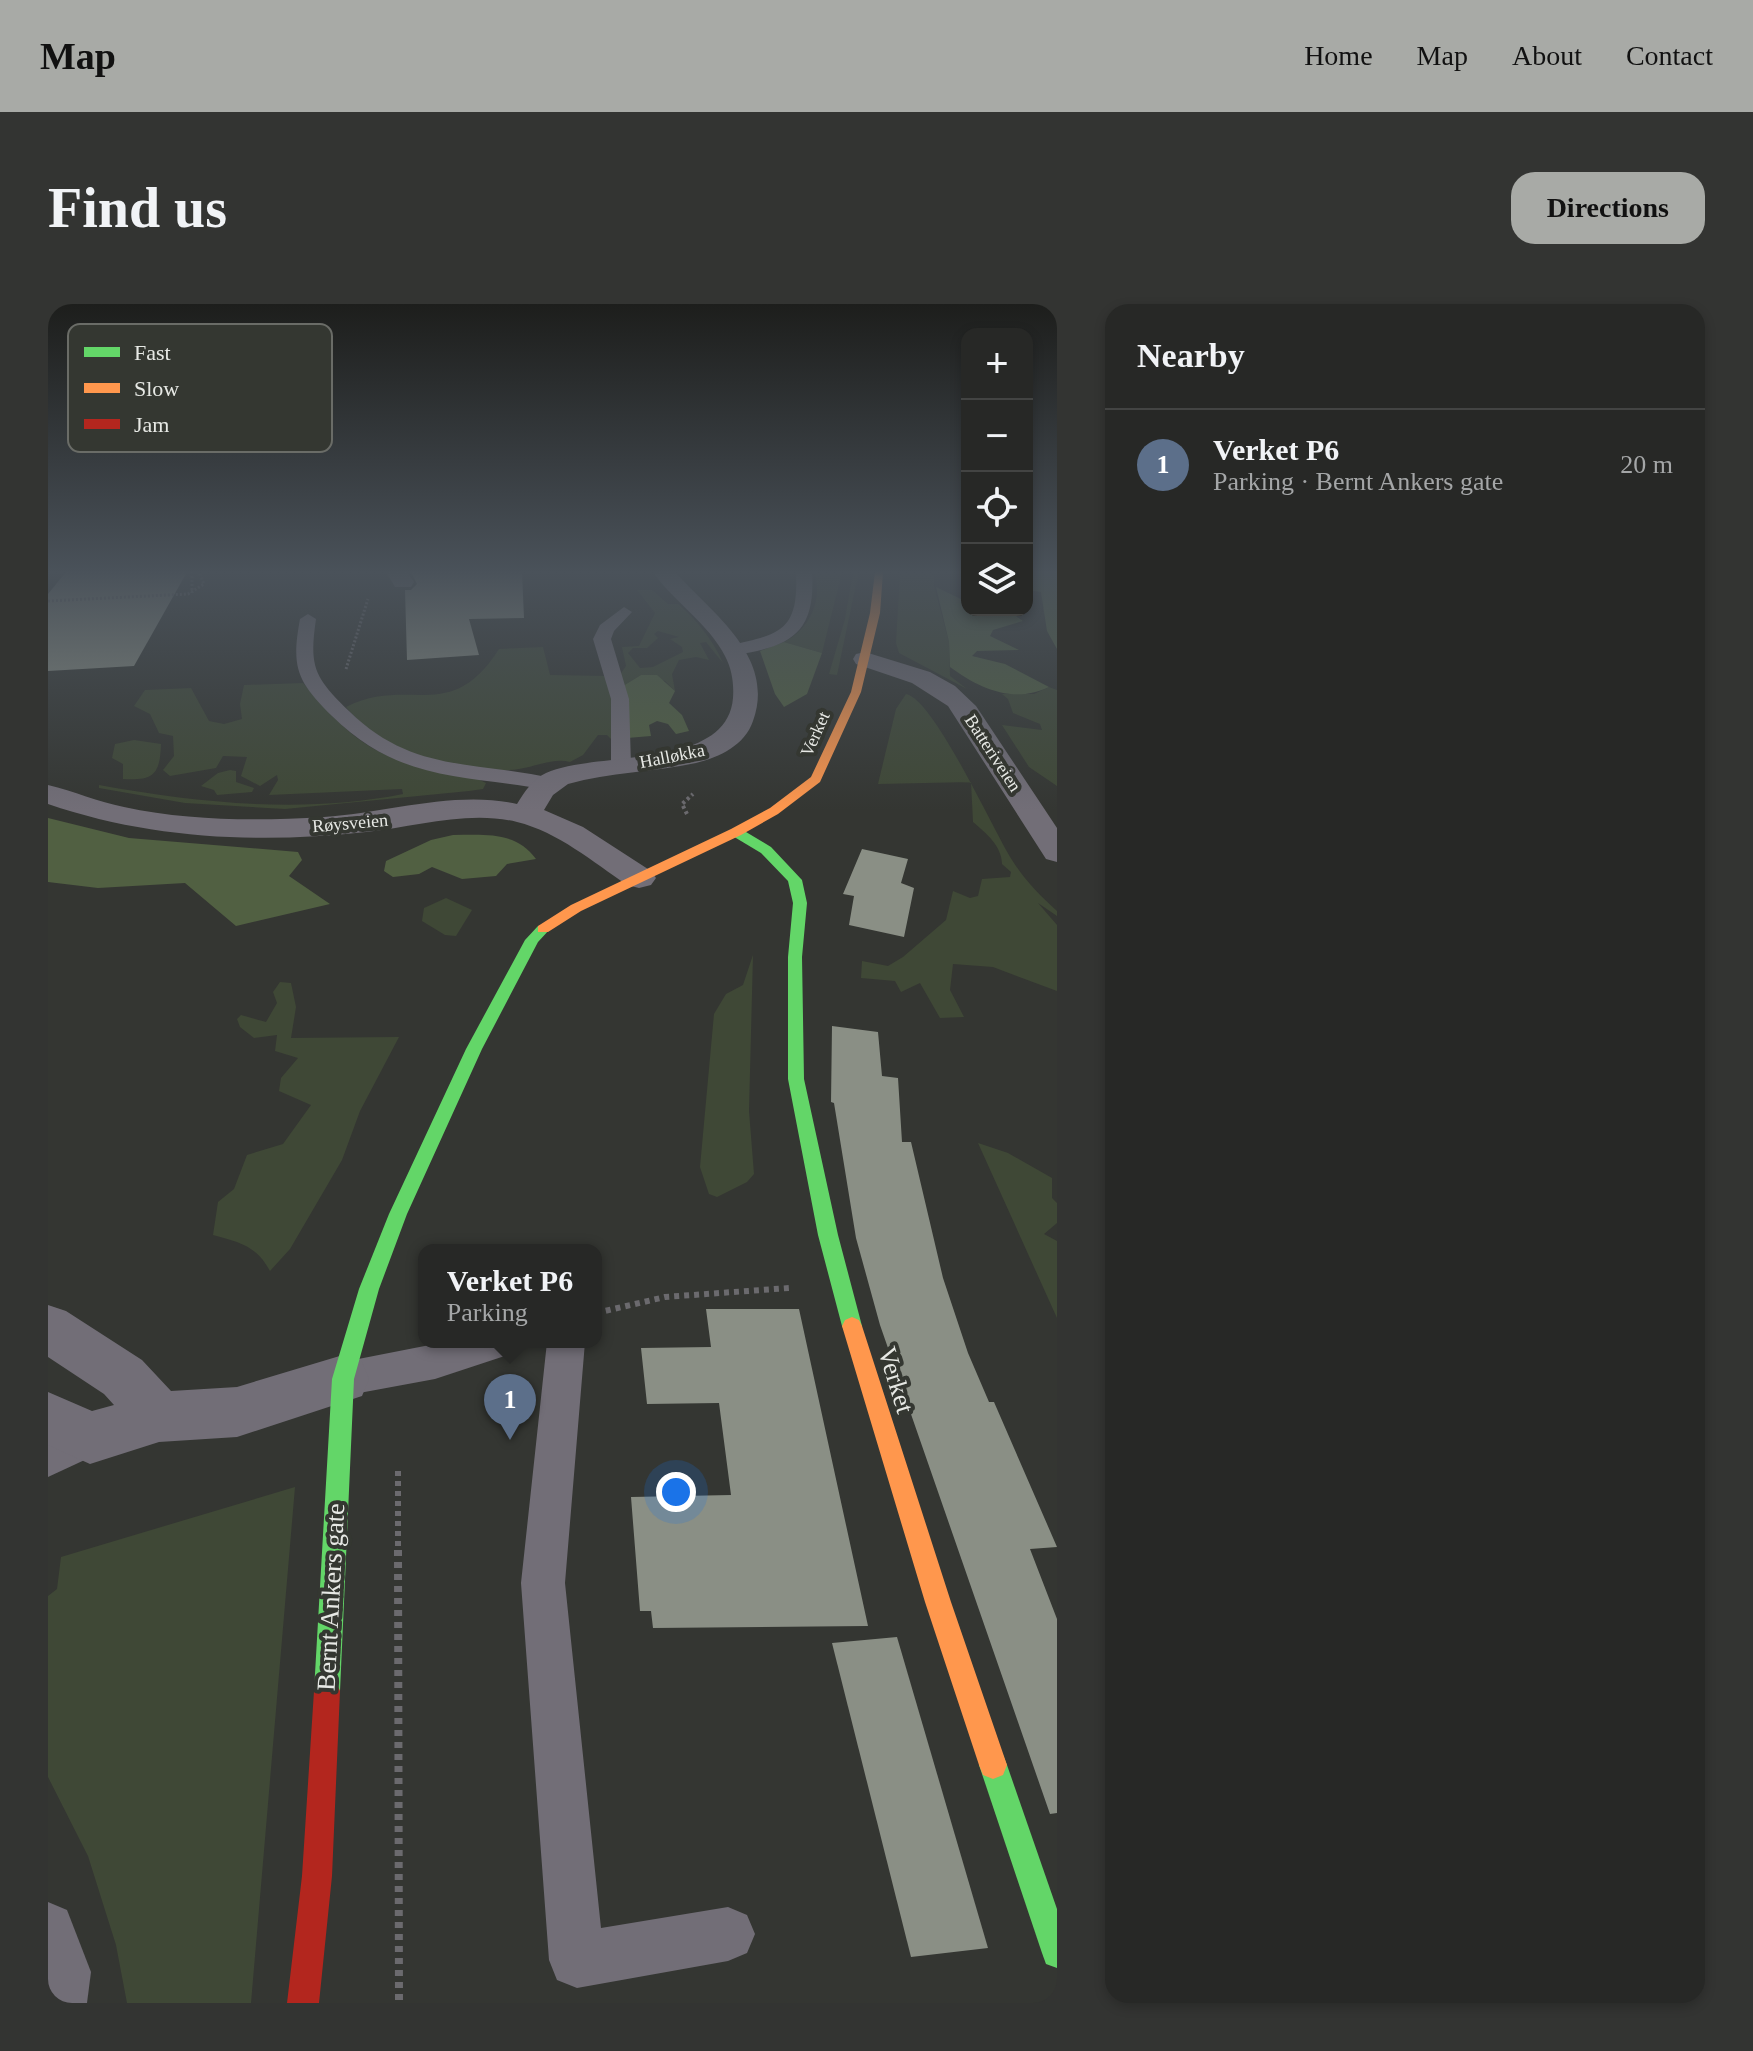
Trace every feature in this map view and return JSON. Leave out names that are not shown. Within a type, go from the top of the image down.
[{"type":"street","name":"Halløkka","points":[[547,784],[582,771],[694,755],[729,739],[745,715],[748,686],[735,651]]},
{"type":"street","name":"Verket","points":[[343,1379],[369,1289],[398,1214],[474,1049],[532,940],[550,922],[774,811],[816,779],[856,692],[866,651]]},
{"type":"street","name":"Batteriveien","points":[[865,659],[915,674],[952,693],[1057,852]]},
{"type":"street","points":[[527,814],[547,784]]},
{"type":"street","name":"Røysveien","points":[[48,794],[127,816],[242,828],[337,825],[476,811],[527,814],[554,825],[639,878]]},
{"type":"street","name":"Verket","points":[[736,832],[766,850],[795,880],[800,903],[795,957],[796,1079],[828,1235],[852,1326],[938,1602],[1057,1953]]},
{"type":"street","points":[[48,1327],[123,1377],[159,1417]]},
{"type":"street","points":[[62,1437],[159,1417],[237,1412],[343,1379]]},
{"type":"street","name":"Bernt Ankers gate","points":[[303,2003],[317,1876],[343,1379]]},
{"type":"lane","points":[[302,651],[304,673],[364,736],[398,754],[424,763],[547,784]]},
{"type":"lane","points":[[606,651],[620,699],[621,765]]},
{"type":"lane","points":[[343,1379],[435,1362],[479,1348]]},
{"type":"lane","points":[[565,1348],[543,1583],[577,1960],[728,1934]]},
{"type":"lane","points":[[48,1929],[63,1972],[59,2003]]},
{"type":"path","points":[[325,698],[343,676],[351,651]]},
{"type":"path","points":[[602,1312],[665,1297],[803,1287]]},
{"type":"path","points":[[398,1459],[399,2003]]},
{"type":"green space","points":[[497,651],[544,651],[550,675],[609,676],[613,689],[612,740],[607,735],[598,735],[583,755],[570,762],[555,761],[509,770],[464,767],[420,756],[399,747],[361,723],[346,707],[369,698],[390,695],[446,693],[463,686],[481,672]]},
{"type":"green space","points":[[623,651],[630,651],[640,668],[653,667],[683,651],[704,651],[709,660],[696,657],[679,660],[672,674],[675,691],[665,681],[641,675],[623,686],[619,676],[626,666]]},
{"type":"green space","points":[[760,651],[822,653],[807,694],[784,707],[775,694]]},
{"type":"green space","points":[[836,651],[842,651],[837,675],[829,674]]},
{"type":"green space","points":[[949,651],[950,676],[967,689],[899,653]]},
{"type":"green space","points":[[949,651],[977,651],[972,656],[1005,664],[1049,687],[1036,692],[1010,694],[973,682],[950,667]]},
{"type":"green space","points":[[641,675],[657,675],[675,691],[669,703],[682,715],[689,731],[676,734],[668,724],[657,721],[649,725],[651,736],[627,738],[623,686]]},
{"type":"green space","points":[[303,683],[345,728],[369,746],[397,759],[476,778],[486,783],[483,789],[285,809],[185,803],[99,788],[99,785],[213,801],[289,805],[327,804],[403,794],[402,789],[269,795],[278,780],[277,775],[260,786],[241,776],[247,757],[223,756],[216,768],[170,776],[163,770],[174,756],[173,736],[159,733],[150,714],[134,706],[145,690],[191,688],[209,721],[224,724],[242,719],[240,704],[244,685]]},
{"type":"green space","points":[[1049,687],[1057,690],[1057,786],[1029,767],[1002,725],[1042,730],[1040,724],[1013,713],[1008,699],[1002,694],[1034,694]]},
{"type":"green space","points":[[906,694],[918,701],[932,718],[970,782],[878,784],[896,709]]},
{"type":"green space","points":[[134,740],[161,744],[159,762],[157,769],[148,777],[123,779],[123,764],[112,758],[115,744]]},
{"type":"green space","points":[[236,771],[236,782],[254,788],[252,792],[217,795],[214,790],[201,786],[218,773]]},
{"type":"green space","points":[[971,784],[1017,867],[1057,911],[1057,916],[1038,903],[1057,925],[1057,991],[993,967],[953,964],[950,990],[964,1017],[940,1018],[920,983],[901,992],[895,981],[861,978],[862,961],[888,966],[946,920],[953,891],[970,898],[978,896],[982,879],[1010,877],[1011,872],[1002,864],[996,846],[973,822]]},
{"type":"green space","points":[[48,818],[129,838],[298,852],[302,860],[289,876],[330,904],[236,926],[185,883],[98,888],[48,882]]},
{"type":"green space","points":[[453,835],[499,836],[519,843],[536,859],[507,864],[496,876],[462,879],[432,867],[419,874],[393,877],[384,871],[386,861],[431,840]]},
{"type":"green space","points":[[446,898],[472,910],[456,936],[445,935],[422,921],[424,908]]},
{"type":"green space","points":[[753,955],[749,1111],[754,1174],[747,1182],[717,1197],[709,1194],[700,1167],[714,1014],[726,994],[743,985]]},
{"type":"green space","points":[[280,982],[291,983],[296,1007],[291,1038],[399,1037],[360,1111],[342,1160],[290,1249],[270,1271],[253,1250],[213,1235],[218,1202],[234,1189],[247,1155],[283,1144],[311,1105],[279,1091],[281,1078],[298,1058],[275,1051],[277,1035],[254,1038],[240,1027],[237,1019],[241,1015],[266,1022],[277,1003],[273,992]]},
{"type":"green space","points":[[978,1143],[1008,1153],[1052,1178],[1057,1223],[1044,1234],[1057,1241],[1057,1318]]},
{"type":"green space","points":[[295,1487],[251,2003],[127,2003],[116,1945],[88,1856],[48,1777],[48,1596],[57,1589],[61,1557]]},
{"type":"building","points":[[48,651],[142,651],[134,666],[48,671]]},
{"type":"building","points":[[407,651],[478,651],[479,655],[407,660]]},
{"type":"building","points":[[862,849],[908,859],[901,883],[914,888],[904,937],[849,925],[854,896],[843,894]]},
{"type":"building","points":[[832,1026],[878,1032],[882,1076],[898,1078],[902,1142],[911,1142],[943,1278],[968,1353],[989,1402],[994,1402],[1057,1547],[1030,1549],[1057,1619],[1057,1813],[1050,1814],[880,1325],[856,1238],[834,1103],[831,1102]]},
{"type":"building","points":[[706,1309],[799,1309],[868,1626],[653,1628],[651,1611],[640,1611],[631,1497],[731,1495],[719,1403],[647,1404],[641,1348],[711,1347]]},
{"type":"building","points":[[897,1637],[988,1948],[911,1957],[832,1643]]},
{"type":"traffic: fast","points":[[736,832],[766,850],[795,880],[800,903],[795,957],[796,1079],[828,1235],[852,1326]]},
{"type":"traffic: fast","points":[[327,1691],[343,1379],[369,1289],[398,1214],[474,1049],[532,940],[543,929]]},
{"type":"traffic: fast","points":[[993,1765],[1057,1953]]},
{"type":"traffic: slow","points":[[543,929],[576,908],[736,832],[774,811],[816,779],[856,692],[866,651]]},
{"type":"traffic: slow","points":[[852,1326],[938,1602],[993,1765]]},
{"type":"traffic: jam","points":[[303,2003],[317,1876],[327,1691]]},
{"type":"place","name":"Verket P6","points":[[510,1440]]}]
